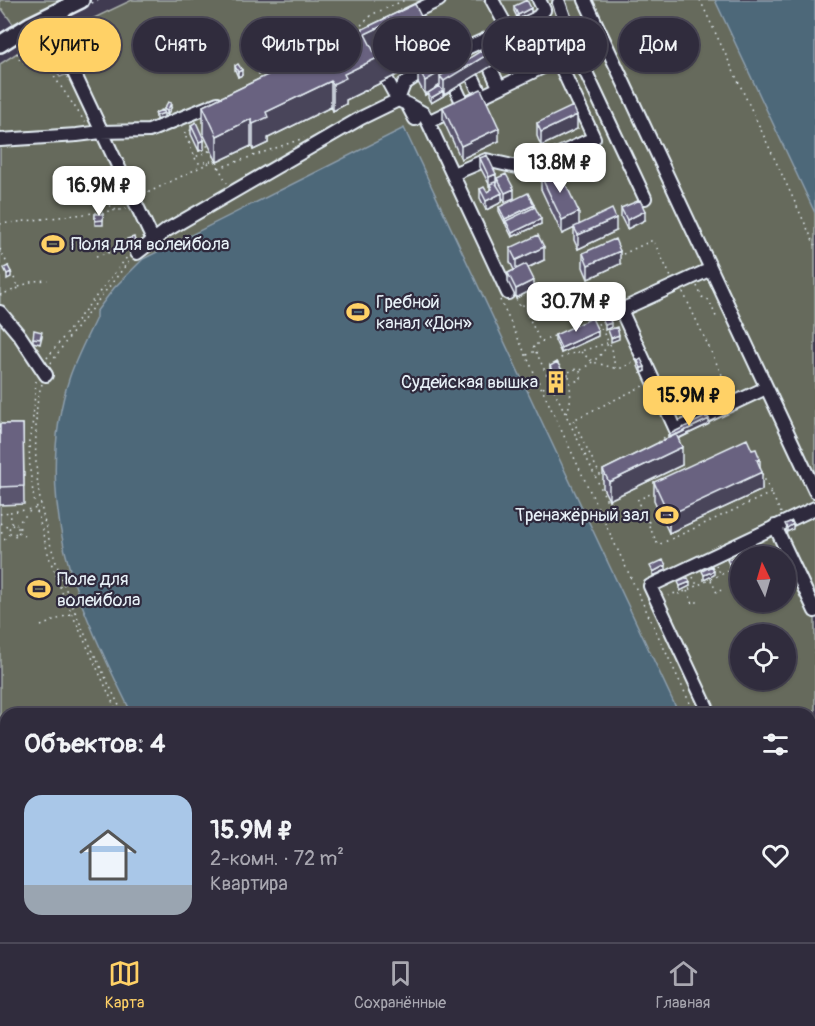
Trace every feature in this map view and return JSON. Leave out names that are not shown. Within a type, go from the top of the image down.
[{"type":"main road","points":[[48,18],[80,3]]},
{"type":"main road","points":[[0,44],[18,32]]},
{"type":"street","points":[[402,18],[439,0]]},
{"type":"street","points":[[492,0],[508,29],[540,9],[562,2],[567,18]]},
{"type":"street","points":[[590,2],[815,491]]},
{"type":"street","points":[[61,18],[80,3]]},
{"type":"street","points":[[415,12],[418,18]]},
{"type":"street","points":[[73,72],[153,240]]},
{"type":"street","points":[[403,102],[404,84],[422,72]]},
{"type":"street","points":[[492,72],[499,87]]},
{"type":"street","points":[[453,174],[486,159],[526,169],[594,138],[564,72]]},
{"type":"street","points":[[586,72],[645,198]]},
{"type":"street","points":[[428,122],[530,73]]},
{"type":"street","points":[[387,80],[415,119]]},
{"type":"street","points":[[474,80],[481,96]]},
{"type":"street","points":[[456,89],[463,104]]},
{"type":"street","points":[[0,140],[101,132],[149,131],[234,96]]},
{"type":"street","points":[[403,102],[423,113],[428,122],[453,174],[504,296]]},
{"type":"street","points":[[135,249],[362,118],[403,102]]},
{"type":"street","points":[[711,269],[621,310],[676,430],[766,388]]},
{"type":"street","points":[[0,312],[20,336],[43,371]]},
{"type":"street","points":[[707,708],[650,586],[815,508]]},
{"type":"street","points":[[780,524],[815,611]]},
{"type":"path","points":[[80,3],[99,0]]},
{"type":"path","points":[[263,83],[257,71],[305,41],[357,29],[373,14],[405,0]]},
{"type":"path","points":[[700,0],[815,245]]},
{"type":"path","points":[[17,53],[20,61],[49,69],[84,121],[101,132]]},
{"type":"path","points":[[191,115],[197,127],[184,133],[200,168]]},
{"type":"path","points":[[202,136],[233,192]]},
{"type":"path","points":[[219,168],[307,137]]},
{"type":"path","points":[[188,143],[194,140]]},
{"type":"path","points":[[195,157],[211,150]]},
{"type":"path","points":[[198,163],[215,160]]},
{"type":"path","points":[[0,224],[116,211],[136,204],[215,160]]},
{"type":"path","points":[[105,202],[116,211]]},
{"type":"path","points":[[623,254],[653,240],[672,280],[676,279],[679,284],[735,403]]},
{"type":"path","points":[[0,249],[19,288]]},
{"type":"path","points":[[96,256],[135,249]]},
{"type":"path","points":[[115,708],[71,613],[49,557],[36,509],[30,470],[29,441],[35,384],[135,249]]},
{"type":"path","points":[[120,708],[75,611],[57,565],[41,508],[35,446],[43,371],[53,348],[135,249]]},
{"type":"path","points":[[693,277],[702,297],[709,300],[717,319]]},
{"type":"path","points":[[0,295],[33,281],[48,280]]},
{"type":"path","points":[[541,342],[523,305],[520,307],[514,295],[504,296],[526,356],[693,708]]},
{"type":"path","points":[[584,322],[614,308]]},
{"type":"path","points":[[595,317],[612,348],[615,368]]},
{"type":"path","points":[[562,332],[533,346],[607,501]]},
{"type":"path","points":[[608,343],[604,352],[580,370],[572,370],[564,377],[557,369],[560,358],[608,343]]},
{"type":"path","points":[[526,356],[535,351]]},
{"type":"path","points":[[581,352],[592,362],[615,368],[623,368],[631,363]]},
{"type":"path","points":[[572,380],[577,381],[581,378],[580,370]]},
{"type":"path","points":[[565,413],[570,405],[572,380],[568,375]]},
{"type":"path","points":[[604,482],[573,420],[654,381]]},
{"type":"path","points":[[542,389],[551,384]]},
{"type":"path","points":[[650,451],[656,442],[676,430]]},
{"type":"path","points":[[759,466],[771,493],[780,524]]},
{"type":"path","points":[[658,491],[637,500],[658,545],[771,493]]},
{"type":"path","points":[[0,514],[41,508]]},
{"type":"path","points":[[16,540],[16,530],[30,510]]},
{"type":"path","points":[[10,512],[12,525],[24,536]]},
{"type":"path","points":[[648,523],[658,518]]},
{"type":"path","points":[[0,523],[9,530]]},
{"type":"path","points":[[4,539],[12,525]]},
{"type":"path","points":[[1,532],[24,527]]},
{"type":"path","points":[[657,601],[678,591],[679,594],[730,570]]},
{"type":"path","points":[[710,579],[717,592],[722,590]]},
{"type":"path","points":[[687,590],[693,604],[699,601]]},
{"type":"path","points":[[41,626],[75,611]]},
{"type":"green space","points":[[0,0],[65,0],[26,18],[18,18],[18,22],[13,24],[2,9],[0,11]]},
{"type":"green space","name":"Гребной канал «Дон»","points":[[132,0],[815,0],[815,708],[0,708],[0,64],[18,52],[18,72],[57,72],[60,77],[72,72],[121,72],[121,18],[94,18]]},
{"type":"water","points":[[715,0],[815,0],[815,213]]},
{"type":"water","name":"Гребной канал «Дон»","points":[[404,128],[676,708],[129,708],[97,642],[70,571],[58,515],[55,459],[62,403],[70,376],[96,318],[96,312],[114,288],[143,259]]},
{"type":"building","points":[[527,0],[531,8],[518,15],[514,6]]},
{"type":"building","points":[[415,4],[422,18],[386,18]]},
{"type":"building","points":[[373,24],[373,30],[365,34],[373,50],[373,60],[361,66],[361,30]]},
{"type":"building","points":[[483,50],[483,57],[471,64],[471,57]]},
{"type":"building","points":[[238,64],[241,70],[238,72],[235,66]]},
{"type":"building","points":[[274,72],[348,72],[344,74],[346,78],[333,84],[331,81],[266,112],[268,117],[253,124],[251,119],[217,136],[203,106]]},
{"type":"building","points":[[420,72],[440,72],[425,81]]},
{"type":"building","points":[[447,72],[459,72],[444,81],[440,76]]},
{"type":"building","points":[[439,86],[443,91],[431,98],[428,93]]},
{"type":"building","points":[[481,89],[499,128],[461,146],[443,107]]},
{"type":"building","points":[[168,102],[171,103],[167,111],[164,109]]},
{"type":"building","points":[[573,106],[577,115],[541,132],[537,123]]},
{"type":"building","points":[[162,110],[164,113],[156,116],[155,113]]},
{"type":"building","points":[[196,122],[204,140],[199,142],[191,125]]},
{"type":"building","points":[[487,155],[496,174],[489,177],[480,158]]},
{"type":"building","points":[[558,168],[579,212],[562,220],[541,176]]},
{"type":"building","points":[[506,174],[514,189],[505,193],[497,178]]},
{"type":"building","points":[[495,182],[502,193],[486,201],[480,189],[484,187],[487,192],[492,189],[490,184]]},
{"type":"building","points":[[528,193],[534,205],[505,219],[499,207]]},
{"type":"building","points":[[640,200],[645,211],[627,220],[621,208]]},
{"type":"building","points":[[535,207],[541,219],[512,233],[506,221]]},
{"type":"building","points":[[612,209],[616,218],[578,235],[574,227]]},
{"type":"building","points":[[95,214],[103,214],[103,220],[95,221]]},
{"type":"building","points":[[538,235],[544,247],[516,260],[510,248]]},
{"type":"building","points":[[134,237],[135,241],[128,243],[127,239]]},
{"type":"building","points":[[615,239],[620,251],[588,265],[583,253]]},
{"type":"building","points":[[526,264],[534,280],[516,289],[508,273]]},
{"type":"building","points":[[8,266],[11,272],[7,274],[4,268]]},
{"type":"building","points":[[609,316],[611,323],[605,325],[602,319]]},
{"type":"building","points":[[592,318],[598,331],[561,348],[555,335]]},
{"type":"building","points":[[617,327],[619,335],[611,338],[608,330]]},
{"type":"building","points":[[34,330],[42,332],[40,339],[33,338]]},
{"type":"building","points":[[641,359],[645,367],[641,368],[638,361]]},
{"type":"building","points":[[557,362],[562,370],[554,375],[550,366]]},
{"type":"building","points":[[707,416],[709,419],[669,438],[668,435]]},
{"type":"building","points":[[0,424],[23,424],[24,486],[0,487]]},
{"type":"building","points":[[676,434],[682,447],[609,482],[603,470]]},
{"type":"building","points":[[747,439],[752,450],[756,449],[760,459],[757,460],[762,472],[669,515],[654,482]]},
{"type":"building","points":[[792,521],[793,524],[787,528],[785,524]]},
{"type":"building","points":[[663,560],[666,565],[653,572],[650,566]]},
{"type":"building","points":[[712,566],[714,571],[704,575],[702,571]]},
{"type":"building","points":[[688,578],[690,582],[680,586],[678,582]]},
{"type":"place","name":"Поля для волейбола","points":[[53,244]]},
{"type":"place","name":"Гребной канал «Дон»","points":[[358,312]]},
{"type":"place","name":"Судейская вышка","points":[[556,382]]},
{"type":"place","name":"Тренажёрный зал","points":[[667,515]]},
{"type":"place","name":"Поле для волейбола","points":[[39,589]]}]
